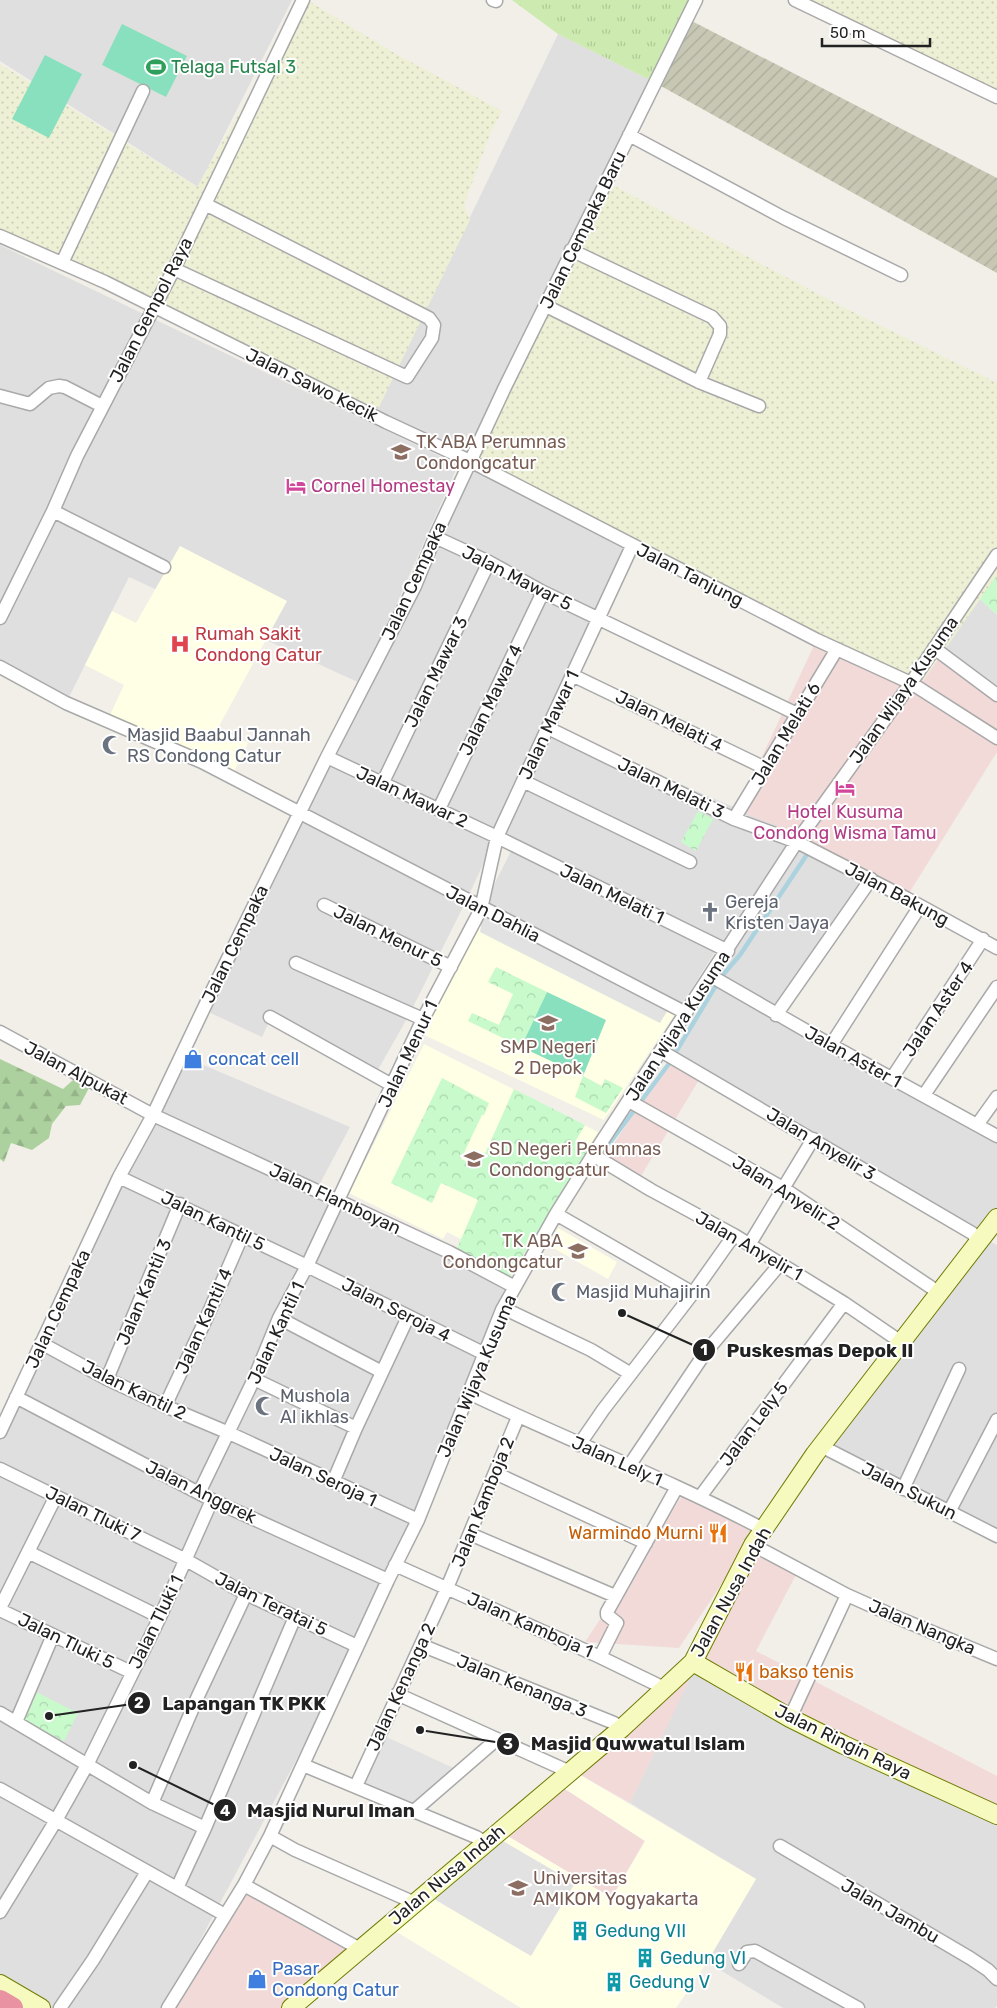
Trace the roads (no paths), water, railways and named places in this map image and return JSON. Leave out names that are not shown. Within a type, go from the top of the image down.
[{"type":"highway","points":[[0,2001],[12,2008]]},
{"type":"main road","name":"Jalan Nusa Indah","points":[[291,2008],[622,1728],[693,1662],[753,1545],[763,1530],[821,1446],[997,1218]]},
{"type":"main road","name":"Jalan Ringin Raya","points":[[693,1662],[790,1718],[844,1745],[997,1815]]},
{"type":"main road","points":[[0,1984],[42,2008]]},
{"type":"street","name":"Jalan Cempaka Baru","points":[[472,462],[505,387],[546,306],[571,250],[696,0]]},
{"type":"street","points":[[795,0],[997,97]]},
{"type":"street","name":"Jalan Gempol Raya","points":[[0,618],[53,511],[77,456],[174,269],[303,1]]},
{"type":"street","points":[[62,263],[143,91]]},
{"type":"street","points":[[629,135],[784,218],[901,275]]},
{"type":"street","points":[[174,269],[408,377],[432,338],[434,325],[429,318],[205,204]]},
{"type":"street","name":"Jalan Sawo Kecik","points":[[0,236],[105,282],[386,422],[472,462]]},
{"type":"street","points":[[571,250],[712,317],[718,322],[720,334],[699,382]]},
{"type":"street","points":[[546,306],[699,382],[759,406]]},
{"type":"street","points":[[0,396],[30,404],[49,388],[59,386],[65,387],[102,406]]},
{"type":"street","name":"Jalan Cempaka","points":[[0,1430],[119,1177],[153,1115],[327,757],[415,586],[435,537],[472,462]]},
{"type":"street","name":"Jalan Tanjung","points":[[472,462],[632,546],[911,684],[997,738]]},
{"type":"street","points":[[53,511],[164,567]]},
{"type":"street","name":"Jalan Mawar 5","points":[[435,537],[489,562],[543,592],[798,714]]},
{"type":"street","name":"Jalan Mawar 1","points":[[481,909],[497,837],[632,546]]},
{"type":"street","name":"Jalan Wijaya Kusuma","points":[[168,2008],[244,1885],[270,1836],[357,1646],[418,1520],[503,1308],[556,1214],[593,1155],[634,1104],[666,1054],[686,1014],[716,978],[728,951],[797,842],[911,684],[997,554]]},
{"type":"street","name":"Jalan Mawar 3","points":[[383,782],[489,562]]},
{"type":"street","name":"Jalan Mawar 4","points":[[438,808],[543,592]]},
{"type":"street","name":"Jalan Melati 6","points":[[734,819],[837,648]]},
{"type":"street","points":[[934,648],[997,695]]},
{"type":"street","name":"Jalan Dahlia","points":[[0,667],[66,703],[202,762],[481,909],[686,1014]]},
{"type":"street","name":"Jalan Melati 4","points":[[572,675],[765,768]]},
{"type":"street","name":"Jalan Melati 3","points":[[548,728],[734,819],[797,842]]},
{"type":"street","name":"Jalan Mawar 2","points":[[327,757],[497,837]]},
{"type":"street","points":[[523,781],[690,862]]},
{"type":"street","name":"Jalan Melati 1","points":[[497,837],[728,951]]},
{"type":"street","name":"Jalan Bakung","points":[[797,842],[871,879],[997,948]]},
{"type":"street","points":[[776,1015],[871,879]]},
{"type":"street","name":"Jalan Menur 5","points":[[324,905],[452,967]]},
{"type":"street","points":[[831,1045],[920,906]]},
{"type":"street","name":"Jalan Menur 1","points":[[339,1200],[365,1141],[382,1110],[424,1019],[481,909]]},
{"type":"street","name":"Jalan Aster 4","points":[[892,1078],[984,940]]},
{"type":"street","points":[[296,963],[424,1019]]},
{"type":"street","name":"Jalan Aster 1","points":[[716,978],[776,1015],[997,1136]]},
{"type":"street","points":[[924,1095],[997,987]]},
{"type":"street","points":[[270,1017],[392,1085]]},
{"type":"street","name":"Jalan Alpukat","points":[[0,1032],[153,1115]]},
{"type":"street","name":"Jalan Anyelir 3","points":[[666,1054],[972,1233],[979,1241]]},
{"type":"street","points":[[977,1125],[997,1097]]},
{"type":"street","name":"Jalan Anyelir 2","points":[[634,1104],[783,1188],[938,1292]]},
{"type":"street","name":"Jalan Flamboyan","points":[[153,1115],[449,1252],[515,1287]]},
{"type":"street","points":[[749,1245],[813,1139]]},
{"type":"street","name":"Jalan Anyelir 1","points":[[593,1155],[651,1190],[734,1235],[844,1303],[901,1342]]},
{"type":"street","name":"Jalan Kantil 5","points":[[119,1177],[180,1204],[242,1236],[307,1266]]},
{"type":"street","name":"Jalan Kantil 1","points":[[200,1493],[254,1379],[279,1318],[339,1200]]},
{"type":"street","name":"Jalan Kantil 3","points":[[107,1379],[180,1204]]},
{"type":"street","points":[[556,1214],[693,1293]]},
{"type":"street","points":[[579,1445],[734,1235]]},
{"type":"street","name":"Jalan Kantil 4","points":[[165,1406],[242,1236]]},
{"type":"street","points":[[629,1466],[705,1353],[780,1264]]},
{"type":"street","name":"Jalan Seroja 4","points":[[307,1266],[484,1354]]},
{"type":"street","name":"Jalan Lely 5","points":[[700,1497],[844,1303]]},
{"type":"street","points":[[503,1308],[591,1350],[631,1374]]},
{"type":"street","points":[[333,1482],[408,1317]]},
{"type":"street","points":[[279,1318],[382,1372]]},
{"type":"street","name":"Jalan Kantil 2","points":[[41,1343],[107,1379],[229,1433]]},
{"type":"street","points":[[903,1489],[959,1369]]},
{"type":"street","points":[[254,1379],[356,1428]]},
{"type":"street","name":"Jalan Lely 1","points":[[470,1393],[579,1445],[700,1497],[763,1530]]},
{"type":"street","name":"Jalan Anggrek","points":[[16,1397],[212,1500],[388,1580]]},
{"type":"street","name":"Jalan Kamboja 2","points":[[447,1588],[518,1417]]},
{"type":"street","points":[[949,1512],[997,1420]]},
{"type":"street","name":"Jalan Seroja 1","points":[[229,1433],[418,1520]]},
{"type":"street","name":"Jalan Sukun","points":[[821,1446],[997,1536]]},
{"type":"street","name":"Jalan Tluki 7","points":[[0,1469],[186,1560]]},
{"type":"street","points":[[495,1473],[646,1543]]},
{"type":"street","points":[[600,1657],[617,1623],[606,1614],[678,1487]]},
{"type":"street","points":[[0,1609],[56,1496]]},
{"type":"street","name":"Jalan Tluki 1","points":[[0,1912],[87,1765],[131,1672],[160,1617],[212,1500]]},
{"type":"street","points":[[470,1534],[615,1596]]},
{"type":"street","name":"Jalan Nangka","points":[[753,1545],[847,1595],[997,1659]]},
{"type":"street","points":[[28,1552],[160,1617]]},
{"type":"street","name":"Jalan Teratai 5","points":[[186,1560],[246,1594],[357,1646]]},
{"type":"street","name":"Jalan Kamboja 1","points":[[395,1565],[600,1657],[664,1688]]},
{"type":"street","name":"Jalan Kenanga 2","points":[[356,1786],[447,1588]]},
{"type":"street","points":[[152,1803],[198,1696],[246,1594]]},
{"type":"street","points":[[790,1718],[847,1595]]},
{"type":"street","name":"Jalan Tluki 5","points":[[0,1609],[131,1672]]},
{"type":"street","points":[[177,1888],[205,1828],[296,1617]]},
{"type":"street","points":[[16,1722],[53,1635]]},
{"type":"street","name":"Jalan Kenanga 3","points":[[421,1645],[614,1723],[622,1728]]},
{"type":"street","points":[[397,1694],[570,1772]]},
{"type":"street","points":[[0,1713],[152,1803],[205,1828]]},
{"type":"street","points":[[414,1811],[496,1740]]},
{"type":"street","points":[[304,1765],[486,1843]]},
{"type":"street","points":[[0,1790],[225,1915]]},
{"type":"street","points":[[270,1836],[295,1850],[415,1902]]},
{"type":"street","name":"Jalan Jambu","points":[[780,1846],[970,1958],[988,1970],[997,1979]]},
{"type":"street","points":[[60,2008],[93,1960],[147,1872]]},
{"type":"street","points":[[244,1885],[360,1949]]},
{"type":"street","points":[[739,1964],[747,1952],[755,1951],[858,2008]]},
{"type":"waterway","points":[[609,1144],[668,1065],[721,977],[740,955],[808,853]]},
{"type":"place","name":"Telaga Futsal 3","points":[[156,67]]},
{"type":"place","name":"TK ABA Perumnas Condongcatur","points":[[401,452]]},
{"type":"place","name":"Cornel Homestay","points":[[296,486]]},
{"type":"place","name":"Rumah Sakit Condong Catur","points":[[180,644]]},
{"type":"place","name":"Masjid Baabul Jannah RS Condong Catur","points":[[112,745]]},
{"type":"place","name":"Hotel Kusuma Condong Wisma Tamu","points":[[845,788]]},
{"type":"place","name":"Gereja Kristen Jaya","points":[[710,912]]},
{"type":"place","name":"SMP Negeri 2 Depok","points":[[548,1023]]},
{"type":"place","name":"concat cell","points":[[193,1059]]},
{"type":"place","name":"SD Negeri Perumnas Condongcatur","points":[[474,1159]]},
{"type":"place","name":"TK ABA Condongcatur","points":[[578,1251]]},
{"type":"place","name":"Masjid Muhajirin","points":[[561,1292]]},
{"type":"place","name":"Puskesmas Depok II","points":[[622,1313]]},
{"type":"place","name":"Mushola Al ikhlas","points":[[265,1406]]},
{"type":"place","name":"Warmindo Murni","points":[[718,1533]]},
{"type":"place","name":"bakso tenis","points":[[744,1672]]},
{"type":"place","name":"Lapangan TK PKK","points":[[49,1716]]},
{"type":"place","name":"Masjid Quwwatul Islam","points":[[420,1730]]},
{"type":"place","name":"Masjid Nurul Iman","points":[[133,1765]]},
{"type":"place","name":"Universitas AMIKOM Yogyakarta","points":[[518,1888]]},
{"type":"place","name":"Gedung VII","points":[[580,1931]]},
{"type":"place","name":"Gedung VI","points":[[645,1958]]},
{"type":"place","name":"Pasar Condong Catur","points":[[257,1979]]},
{"type":"place","name":"Gedung V","points":[[614,1982]]}]
